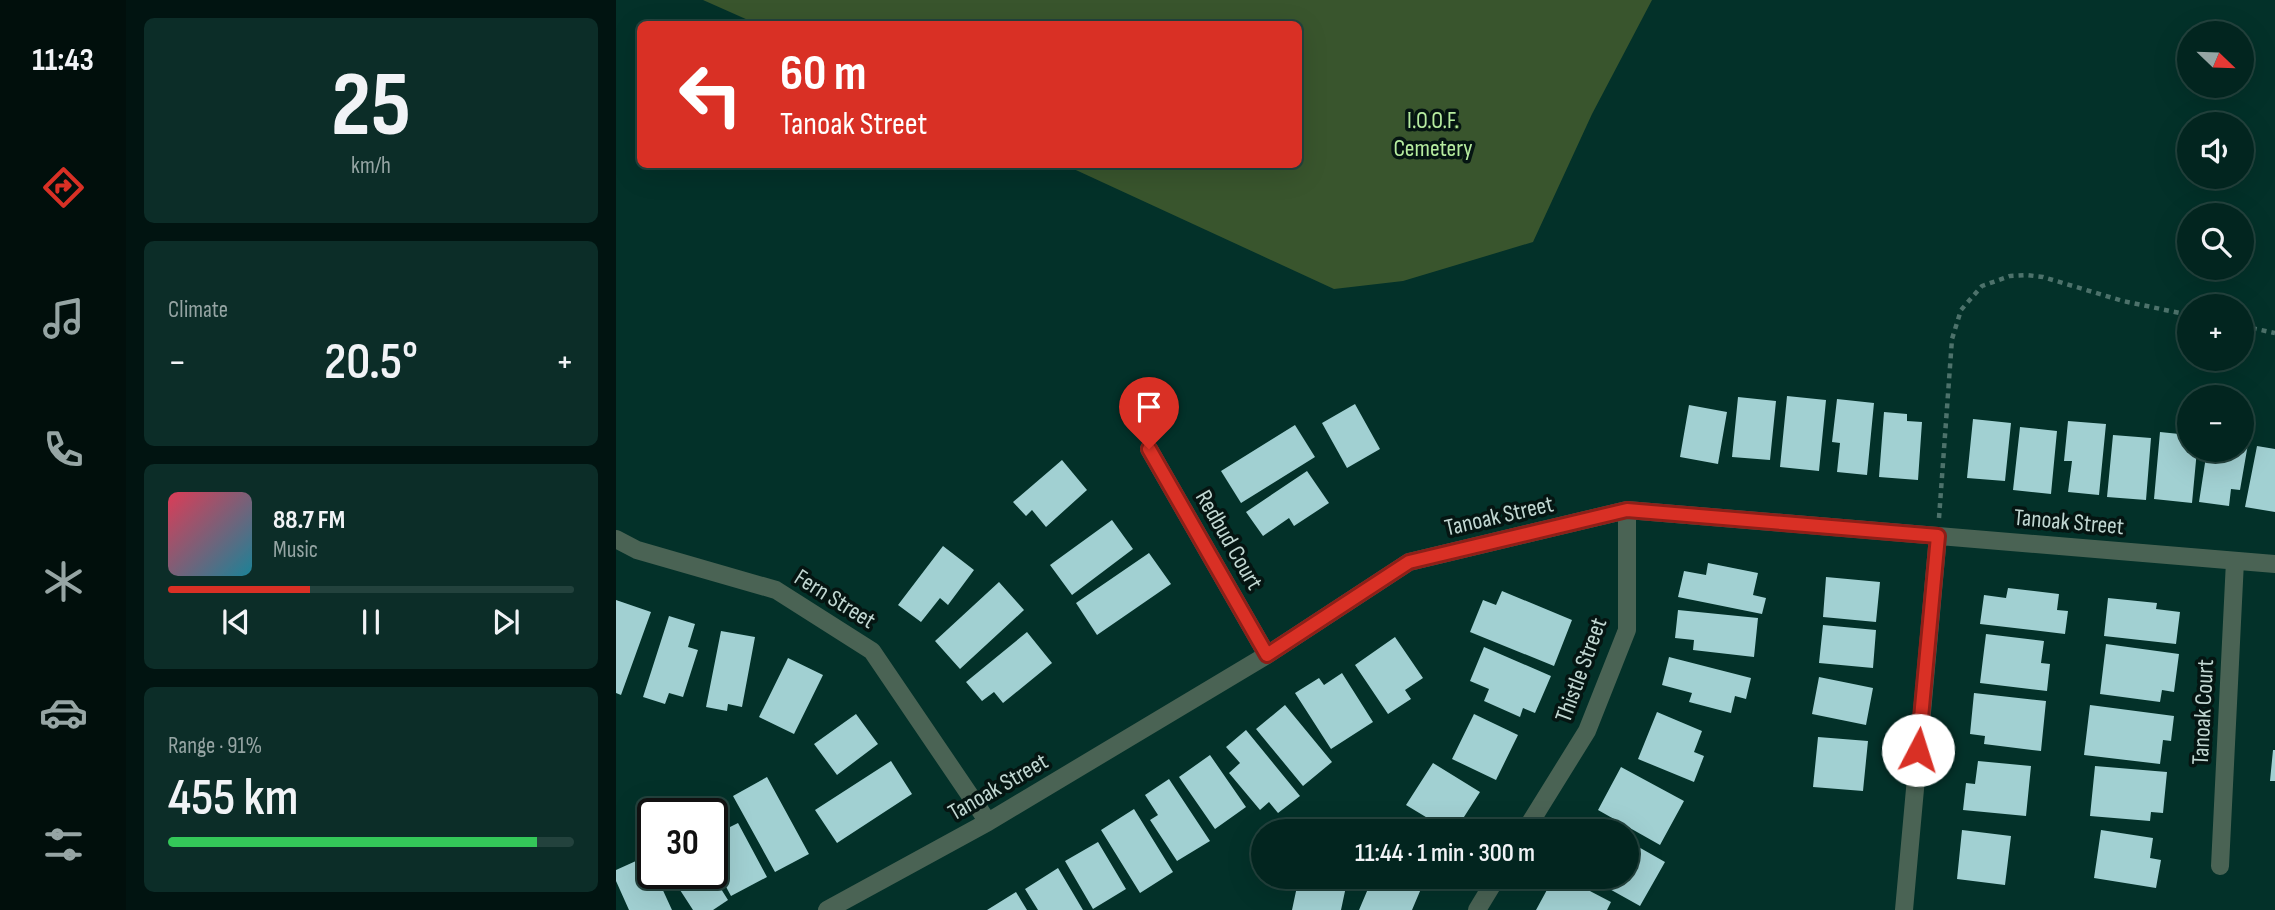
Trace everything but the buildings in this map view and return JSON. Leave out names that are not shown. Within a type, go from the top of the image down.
[{"type":"street","name":"Redbud Court","points":[[1149,449],[1267,655]]},
{"type":"street","name":"Tanoak Street","points":[[827,910],[988,822],[1267,655],[1409,562],[1627,510],[2275,564]]},
{"type":"street","name":"Thistle Street","points":[[1532,819],[1587,731],[1627,630],[1627,510]]},
{"type":"street","points":[[1903,910],[1938,536]]},
{"type":"street","name":"Fern Street","points":[[616,539],[637,550],[776,590],[872,652],[988,822]]},
{"type":"street","name":"Tanoak Court","points":[[2220,866],[2235,561]]},
{"type":"street","points":[[1477,910],[1490,889]]},
{"type":"path","points":[[1938,536],[1952,339],[1961,310],[1982,286],[2010,276],[2043,277],[2093,293],[2177,312]]},
{"type":"path","points":[[2254,329],[2275,333]]},
{"type":"green space","name":"I.O.O.F. Cemetery","points":[[703,0],[1652,0],[1592,114],[1533,242],[1403,281],[1334,289],[1072,168],[1302,168],[1302,21],[750,21]]},
{"type":"route","points":[[1149,449],[1267,655],[1409,562],[1627,510],[1938,536],[1918,750]]}]
